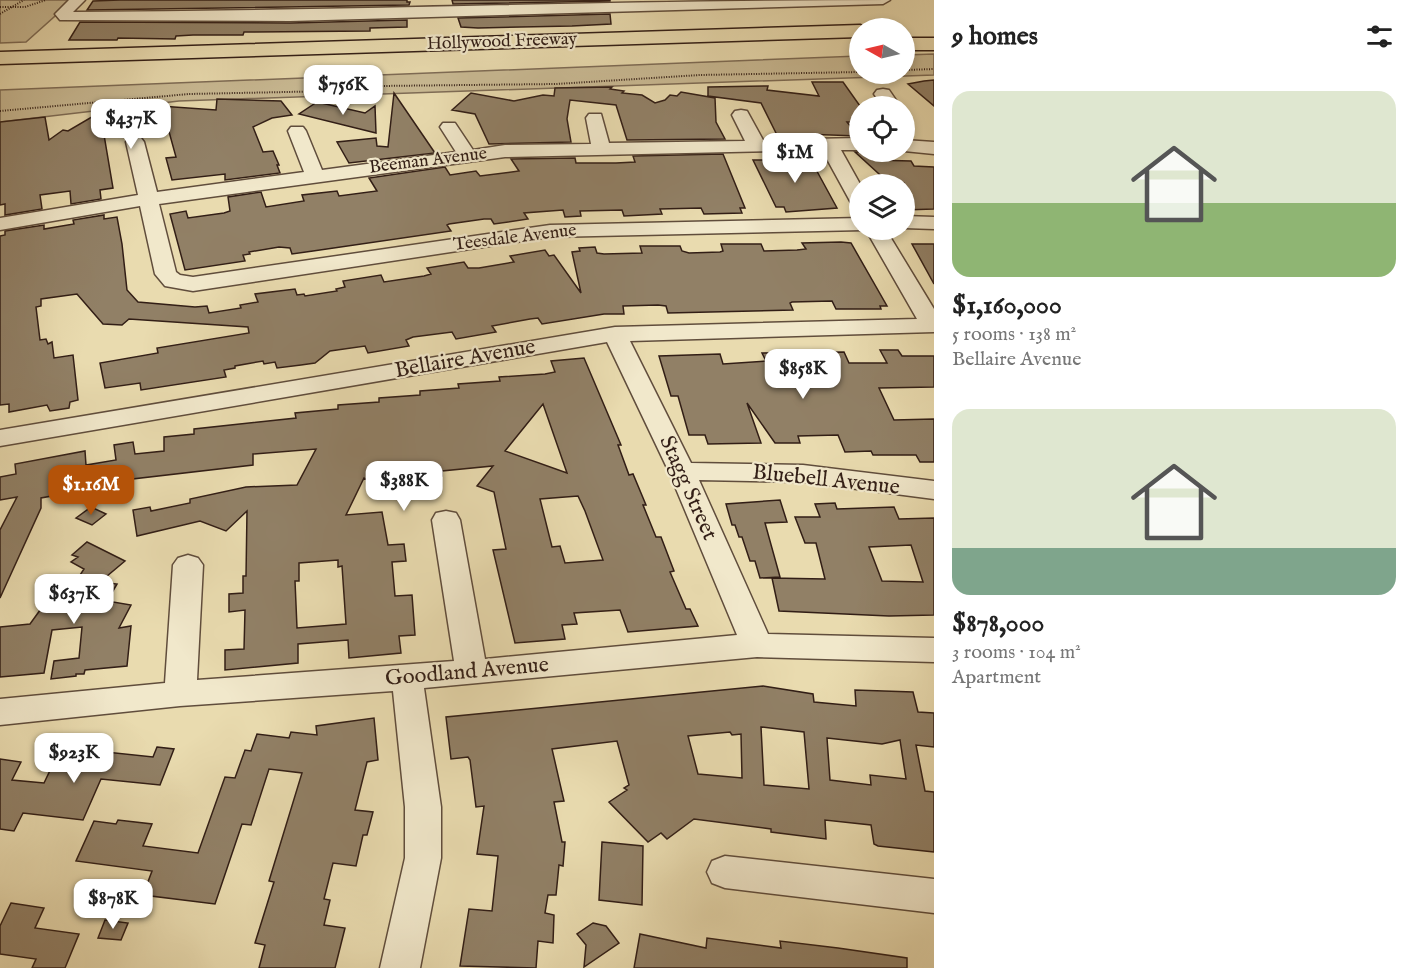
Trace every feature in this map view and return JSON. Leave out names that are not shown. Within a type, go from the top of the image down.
[{"type":"highway","points":[[915,30],[934,29]]},
{"type":"highway","name":"Hollywood Freeway","points":[[0,68],[152,66],[803,40],[849,33]]},
{"type":"highway","points":[[915,39],[934,38]]},
{"type":"highway","points":[[0,68],[764,40],[849,40]]},
{"type":"highway","name":"Hollywood Freeway","points":[[0,58],[803,40],[849,45]]},
{"type":"highway","points":[[915,45],[934,44]]},
{"type":"street","points":[[78,0],[63,14],[65,17],[290,16],[434,6],[883,0]]},
{"type":"street","points":[[741,115],[756,145]]},
{"type":"street","points":[[595,118],[601,148]]},
{"type":"street","points":[[449,127],[468,156]]},
{"type":"street","points":[[297,131],[315,176]]},
{"type":"street","points":[[135,142],[149,200]]},
{"type":"street","points":[[828,144],[849,181]]},
{"type":"street","name":"Beeman Avenue","points":[[0,224],[315,176],[538,149],[849,144]]},
{"type":"street","name":"Teesdale Avenue","points":[[149,200],[166,274],[173,281],[193,284],[550,231],[849,224]]},
{"type":"street","points":[[915,222],[934,223]]},
{"type":"street","points":[[882,240],[933,325]]},
{"type":"street","name":"Bellaire Avenue","points":[[0,438],[615,334],[933,325]]},
{"type":"street","name":"Stagg Street","points":[[615,334],[682,472],[757,645]]},
{"type":"street","name":"Bluebell Avenue","points":[[682,472],[776,471],[934,490]]},
{"type":"street","points":[[446,519],[472,672]]},
{"type":"street","points":[[180,694],[188,565]]},
{"type":"street","name":"Goodland Avenue","points":[[0,712],[180,694],[407,678],[757,645],[934,650]]},
{"type":"street","points":[[400,968],[423,858],[423,807],[407,678]]},
{"type":"street","points":[[725,872],[934,896]]},
{"type":"path","points":[[0,14],[24,0]]},
{"type":"path","points":[[0,8],[36,5],[46,0]]},
{"type":"path","points":[[915,70],[934,69]]},
{"type":"path","points":[[0,111],[189,94],[335,91],[379,86],[556,84],[692,75],[849,72]]},
{"type":"shaded area","points":[[0,0],[73,0],[26,42],[0,43]]},
{"type":"shaded area","points":[[934,54],[934,75],[915,76],[915,55]]},
{"type":"shaded area","points":[[849,56],[849,78],[179,101],[0,122],[0,90]]},
{"type":"building","points":[[407,0],[410,2],[409,5],[87,10],[93,1]]},
{"type":"building","points":[[452,0],[610,0],[610,1],[453,4]]},
{"type":"building","points":[[610,14],[611,24],[572,26],[461,27],[458,18]]},
{"type":"building","points":[[407,20],[407,27],[370,28],[370,31],[244,32],[243,35],[176,36],[175,39],[69,40],[80,22],[290,23]]},
{"type":"building","points":[[934,80],[934,106],[908,84]]},
{"type":"building","points":[[812,82],[843,82],[853,96],[849,96],[849,122],[847,122],[849,136],[803,134],[804,136],[778,137],[761,103],[708,96],[708,87],[768,86],[767,90],[819,96]]},
{"type":"building","points":[[612,87],[610,89],[624,91],[622,93],[642,95],[655,103],[665,100],[670,95],[677,96],[681,92],[715,98],[716,122],[725,139],[627,140],[616,105],[570,100],[567,119],[571,142],[489,144],[475,114],[452,110],[471,93],[514,101],[543,95],[554,96],[555,88]]},
{"type":"building","points":[[394,93],[435,153],[349,163],[337,142],[376,138],[377,146],[388,147]]},
{"type":"building","points":[[217,99],[281,101],[292,115],[272,118],[253,127],[263,152],[273,151],[280,173],[225,180],[225,174],[172,180],[166,158],[176,157],[168,128],[131,125],[103,129],[113,188],[100,190],[101,199],[71,204],[70,191],[40,195],[42,209],[5,215],[5,204],[0,205],[0,122],[45,117],[49,140],[63,130],[68,131],[102,111],[131,108],[131,113],[156,111],[160,106],[216,110]]},
{"type":"building","points":[[317,102],[365,113],[375,106],[376,133],[299,114]]},
{"type":"building","points":[[786,153],[807,153],[837,208],[786,212],[784,207],[776,207],[753,160],[790,160]]},
{"type":"building","points":[[723,154],[745,208],[740,208],[742,213],[704,214],[701,208],[660,209],[662,214],[624,216],[622,210],[580,211],[581,216],[565,217],[563,210],[524,213],[528,219],[494,224],[491,219],[484,219],[449,224],[447,225],[451,231],[292,254],[290,248],[279,247],[249,252],[250,254],[243,255],[245,261],[185,270],[170,214],[186,211],[188,218],[224,213],[230,211],[228,197],[261,192],[266,207],[304,201],[302,195],[337,191],[339,196],[377,191],[369,178],[445,167],[450,175],[476,171],[480,176],[519,171],[511,159],[575,158],[576,163],[616,163],[635,162],[633,156]]},
{"type":"building","points":[[866,162],[912,162],[914,166],[934,167],[934,209],[915,210],[915,174],[879,174]]},
{"type":"building","points":[[104,215],[104,219],[117,217],[127,290],[138,302],[207,306],[209,313],[241,308],[240,305],[258,302],[255,294],[295,289],[297,295],[304,294],[305,296],[337,291],[336,289],[345,287],[343,281],[381,275],[384,282],[424,276],[431,274],[427,268],[464,262],[468,268],[479,268],[514,262],[510,256],[545,250],[549,256],[554,255],[581,293],[572,252],[580,251],[579,248],[595,247],[597,253],[604,254],[642,253],[640,246],[680,246],[682,251],[689,253],[720,252],[723,251],[721,244],[761,244],[764,251],[806,249],[802,243],[841,242],[851,243],[887,306],[880,306],[881,309],[836,309],[832,301],[792,302],[790,303],[793,310],[668,313],[666,306],[623,306],[624,314],[604,314],[542,324],[538,318],[530,319],[492,326],[496,332],[456,339],[452,332],[413,337],[406,340],[409,346],[368,353],[365,346],[330,351],[315,363],[277,368],[275,362],[264,364],[263,361],[224,370],[226,377],[141,390],[140,383],[105,388],[100,363],[158,353],[157,348],[249,333],[248,327],[129,319],[122,325],[103,324],[77,294],[41,299],[41,306],[36,307],[40,340],[46,339],[48,344],[52,342],[54,358],[73,355],[78,400],[70,402],[69,408],[50,411],[47,405],[9,412],[9,404],[0,405],[0,236],[5,235],[5,231],[44,225],[44,229],[74,224],[73,220]]},
{"type":"building","points":[[912,244],[934,244],[934,284]]},
{"type":"building","points":[[880,350],[898,350],[902,356],[934,356],[934,387],[879,388],[894,420],[934,419],[934,462],[920,462],[916,455],[873,455],[871,451],[845,452],[838,435],[798,436],[800,443],[775,443],[747,403],[761,443],[708,444],[705,435],[689,435],[678,396],[671,396],[659,356],[720,354],[723,364],[766,361],[762,353],[844,352],[849,363],[887,363]]},
{"type":"building","points":[[584,358],[621,445],[618,445],[629,475],[633,474],[656,537],[661,537],[674,571],[670,572],[686,609],[690,609],[698,626],[628,632],[620,610],[574,613],[577,624],[562,625],[565,639],[515,643],[493,550],[506,549],[494,492],[477,486],[493,466],[442,471],[442,476],[413,476],[393,493],[364,478],[346,515],[382,512],[388,545],[404,544],[406,561],[392,562],[395,596],[412,595],[415,635],[399,636],[401,653],[349,658],[348,640],[298,644],[298,663],[225,670],[225,650],[244,649],[245,610],[229,612],[229,594],[243,593],[243,576],[246,576],[247,511],[226,531],[200,521],[137,536],[133,510],[150,507],[151,511],[190,503],[190,499],[246,487],[297,485],[316,449],[253,454],[253,465],[124,480],[124,483],[41,498],[41,508],[0,598],[0,530],[17,497],[0,500],[0,477],[16,474],[15,464],[85,451],[86,465],[116,460],[114,445],[133,442],[135,454],[164,451],[164,437],[194,434],[194,429],[296,418],[295,413],[338,409],[338,405],[379,402],[379,398],[420,395],[420,391],[459,388],[458,384],[500,381],[499,377],[555,372],[551,361]],"holes":[[[543,404],[567,473],[505,451]],[[578,496],[603,560],[565,563],[560,546],[552,547],[540,499]],[[338,560],[338,567],[342,566],[346,624],[297,628],[295,581],[299,581],[299,563]]]},
{"type":"building","points":[[780,500],[787,522],[765,523],[780,577],[760,578],[755,561],[750,561],[742,537],[739,537],[735,525],[732,525],[726,504]]},
{"type":"building","points":[[835,503],[837,509],[894,507],[899,519],[934,518],[934,615],[889,616],[779,611],[772,578],[825,579],[816,543],[805,543],[795,517],[820,517],[815,504]],"holes":[[[911,545],[923,582],[882,581],[869,547]]]},
{"type":"building","points":[[91,507],[106,514],[92,525],[76,518]]},
{"type":"building","points":[[87,542],[125,561],[100,582],[117,584],[107,601],[131,605],[119,628],[131,626],[127,666],[85,670],[84,674],[51,679],[54,661],[79,658],[82,627],[52,630],[44,673],[0,677],[0,627],[30,624],[43,606],[56,612],[84,569],[71,562],[78,557],[72,555]]},
{"type":"building","points":[[763,686],[813,694],[814,702],[856,706],[855,690],[913,692],[918,712],[934,713],[934,747],[916,745],[925,791],[934,792],[934,852],[878,846],[874,844],[871,825],[825,820],[826,839],[694,819],[667,839],[661,833],[648,842],[609,802],[627,790],[624,788],[629,785],[617,741],[552,749],[564,801],[554,802],[562,842],[565,842],[563,866],[559,865],[556,895],[548,895],[545,913],[554,915],[553,943],[538,941],[536,968],[460,966],[469,909],[492,911],[498,856],[477,854],[484,806],[476,807],[468,757],[451,759],[446,717]],"holes":[[[761,727],[804,732],[809,789],[764,785]],[[730,732],[732,735],[741,734],[742,778],[698,774],[688,736]],[[827,738],[882,744],[900,740],[906,779],[870,775],[871,785],[830,780]]]},
{"type":"building","points":[[374,718],[378,760],[367,762],[355,810],[373,812],[367,835],[363,835],[356,866],[333,863],[324,899],[330,900],[324,925],[345,928],[335,968],[259,968],[265,945],[255,943],[274,882],[269,881],[302,773],[269,769],[251,825],[242,824],[215,904],[143,895],[152,871],[76,861],[94,821],[116,824],[118,820],[152,824],[143,846],[198,853],[225,777],[235,778],[245,750],[251,751],[257,734],[289,738],[291,732],[317,735],[316,726]]},
{"type":"building","points":[[157,747],[174,749],[160,785],[101,779],[83,820],[23,813],[14,831],[0,829],[0,759],[21,762],[12,780],[44,783],[55,760],[80,763],[87,750],[153,757]]},
{"type":"building","points":[[602,842],[643,846],[642,905],[599,900]]},
{"type":"building","points":[[11,903],[44,908],[35,928],[79,934],[65,968],[32,968],[36,959],[0,954],[0,926]]},
{"type":"building","points":[[105,920],[128,923],[121,940],[98,938]]},
{"type":"building","points":[[593,923],[606,926],[619,943],[584,967],[586,945],[577,934]]},
{"type":"building","points":[[640,934],[706,948],[707,938],[781,948],[780,941],[838,948],[907,958],[907,968],[634,968]]}]
